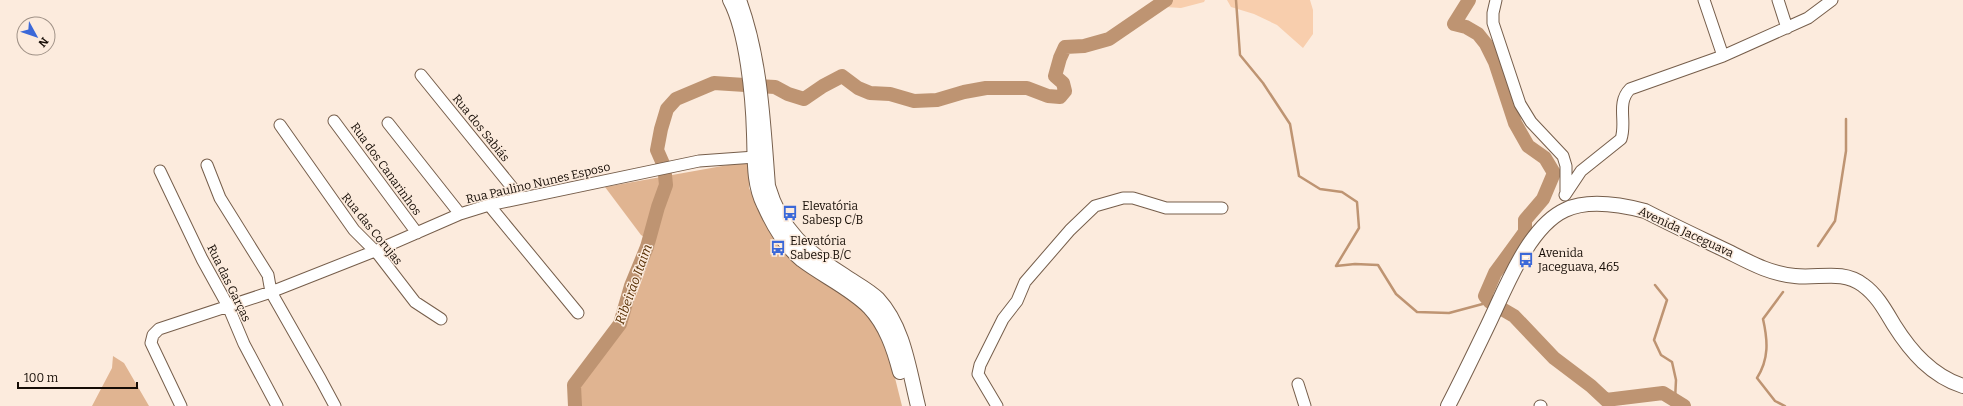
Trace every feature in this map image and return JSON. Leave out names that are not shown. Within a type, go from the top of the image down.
[{"type":"main road","points":[[734,1],[740,29],[753,72],[759,102],[768,186]]},
{"type":"main road","points":[[759,102],[761,124],[760,151],[755,157],[757,188],[772,222],[784,241],[801,259],[869,308],[888,337],[909,406]]},
{"type":"main road","points":[[755,157],[760,160],[772,202],[781,220],[792,234],[809,251],[877,298],[890,315],[902,342],[918,406]]},
{"type":"main road","name":"Avenida Jaceguava","points":[[1448,406],[1500,301],[1535,237],[1550,220],[1565,210],[1588,205],[1629,207],[1645,211],[1749,262],[1778,274],[1806,277],[1828,275],[1852,278],[1871,291],[1878,299],[1911,348],[1930,368],[1943,377],[1963,386]]},
{"type":"street","points":[[1496,0],[1493,23],[1517,96],[1531,122],[1563,156],[1566,170],[1565,210]]},
{"type":"street","points":[[1704,0],[1722,56]]},
{"type":"street","points":[[1778,0],[1787,28]]},
{"type":"street","points":[[1566,195],[1581,171],[1620,139],[1623,121],[1622,100],[1630,89],[1722,56],[1787,28],[1808,18],[1832,0]]},
{"type":"street","name":"Rua dos Sabiás","points":[[421,75],[520,198]]},
{"type":"street","name":"Rua dos Canarinhos","points":[[334,121],[417,233]]},
{"type":"street","points":[[388,123],[460,214]]},
{"type":"street","name":"Rua das Corujas","points":[[280,125],[354,230],[368,246],[375,251],[415,302],[441,319]]},
{"type":"street","name":"Rua Paulino Nunes Esposo","points":[[181,406],[151,343],[152,335],[159,329],[200,314],[271,292],[375,251],[460,214],[489,205],[699,161],[755,157]]},
{"type":"street","points":[[207,165],[220,198],[268,275],[271,292],[335,406]]},
{"type":"street","name":"Rua das Garças","points":[[160,171],[202,259],[228,306],[244,344],[277,406]]},
{"type":"street","points":[[998,406],[978,374],[980,366],[1004,319],[1017,301],[1025,282],[1070,230],[1095,206],[1123,198],[1133,198],[1166,208],[1222,208]]},
{"type":"street","points":[[489,205],[578,312]]},
{"type":"street","points":[[1298,384],[1305,406]]},
{"type":"shaded area","points":[[1169,0],[1205,0],[1204,2],[1181,8],[1165,7]]},
{"type":"shaded area","points":[[1227,0],[1310,0],[1313,10],[1313,34],[1303,48],[1277,25],[1254,14],[1231,7]]},
{"type":"shaded area","points":[[749,163],[749,188],[775,240],[864,309],[882,339],[890,358],[902,406],[581,406],[579,388],[625,326],[655,244],[641,235],[605,187],[728,165]]},
{"type":"shaded area","points":[[113,356],[124,363],[149,406],[92,406],[112,368]]},
{"type":"waterway","name":"Ribeirão Itaim","points":[[664,166],[657,150],[667,109],[676,99],[714,83],[775,87],[788,94],[804,99],[823,86],[842,76],[858,88],[870,93],[890,94],[914,101],[937,100],[964,92],[986,88],[1027,88],[1048,96],[1060,97],[1065,91],[1063,83],[1055,76],[1065,47],[1084,46],[1109,39],[1166,0]]},
{"type":"waterway","points":[[1236,0],[1240,55],[1263,83],[1290,124],[1299,176],[1320,189],[1342,192],[1357,202],[1359,228],[1336,266],[1355,264],[1378,265],[1396,294],[1417,312],[1449,313],[1490,302]]},
{"type":"waterway","points":[[1469,0],[1454,24],[1466,27],[1478,34],[1486,44],[1495,62],[1515,123],[1528,146],[1545,158],[1554,173],[1543,199],[1525,220],[1525,232],[1495,273],[1485,296],[1490,302],[1514,316],[1554,358],[1591,386],[1606,400],[1663,393],[1684,406]]},
{"type":"waterway","points":[[1818,246],[1835,221],[1846,151],[1846,119]]},
{"type":"waterway","name":"Ribeirão Itaim","points":[[575,406],[574,385],[620,324],[631,286],[647,247],[658,207],[666,185],[665,175]]},
{"type":"waterway","points":[[1655,285],[1667,300],[1654,340],[1661,355],[1672,362],[1676,380],[1675,400]]},
{"type":"waterway","points":[[1783,292],[1763,319],[1766,335],[1766,350],[1764,364],[1757,378],[1775,401],[1785,406]]},
{"type":"place","name":"Elevatória Sabesp C/B","points":[[790,213]]},
{"type":"place","name":"Elevatória Sabesp B/C","points":[[778,248]]},
{"type":"place","name":"Avenida Jaceguava, 465","points":[[1526,260]]}]
